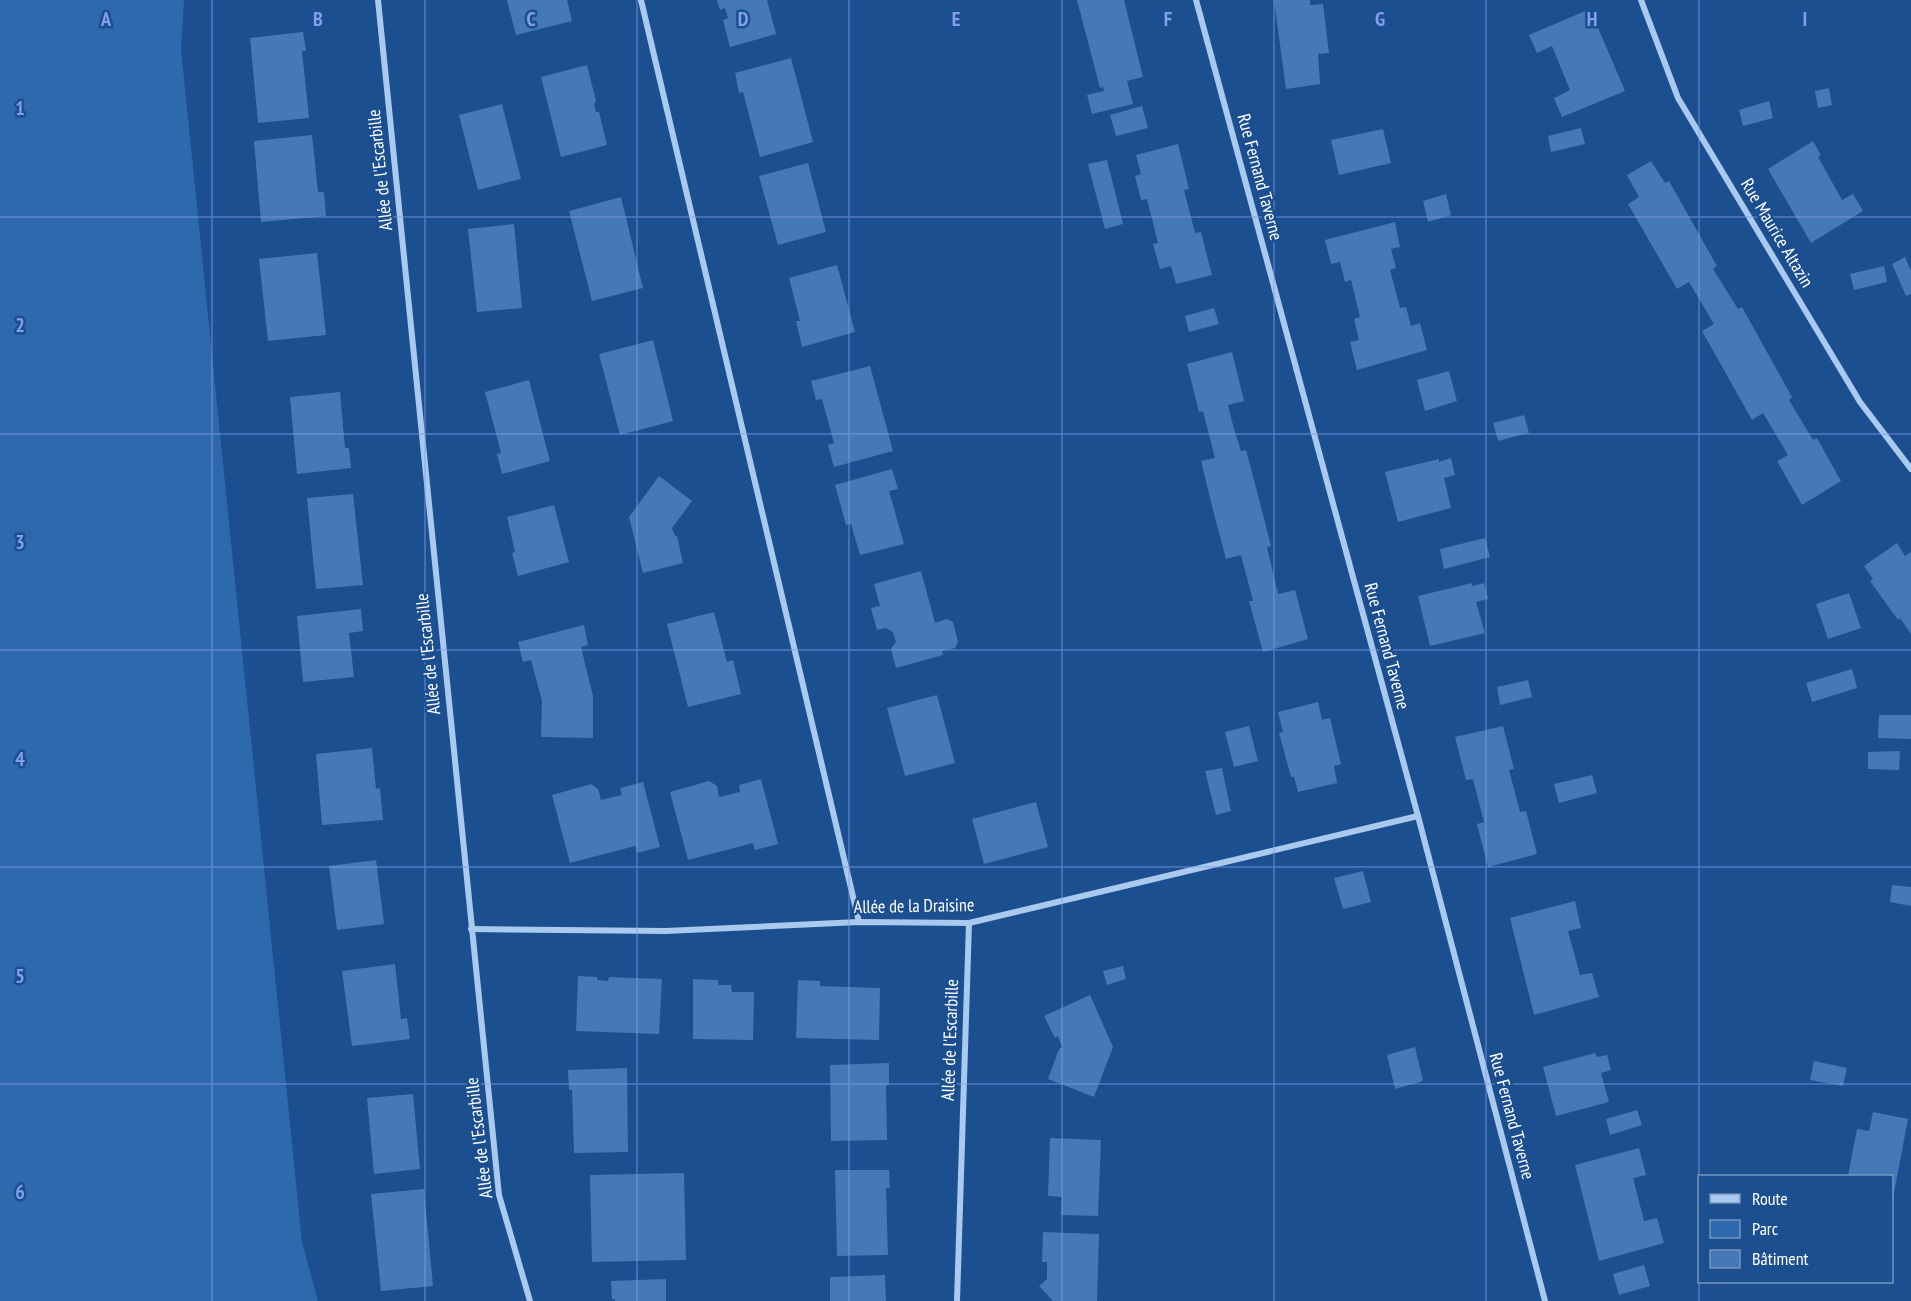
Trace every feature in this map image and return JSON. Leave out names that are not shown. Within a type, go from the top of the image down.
[{"type":"street","name":"Allée de l'Escarbille","points":[[378,0],[499,1195],[530,1301]]},
{"type":"street","points":[[642,0],[859,922]]},
{"type":"street","name":"Rue Fernand Taverne","points":[[1196,0],[1418,816],[1545,1301]]},
{"type":"street","name":"Rue Maurice Altazin","points":[[1641,0],[1678,98],[1860,402],[1911,469]]},
{"type":"street","name":"Allée de la Draisine","points":[[471,929],[666,931],[859,922],[969,923],[1418,816]]},
{"type":"street","name":"Allée de l'Escarbille","points":[[957,1301],[969,923]]},
{"type":"green space","points":[[0,0],[184,0],[181,49],[302,1242],[318,1301],[0,1301]]},
{"type":"building","points":[[507,0],[567,0],[572,21],[516,35]]},
{"type":"building","points":[[717,0],[767,0],[776,34],[730,47],[723,20],[728,18],[725,8],[720,10]]},
{"type":"building","points":[[1077,0],[1124,0],[1143,77],[1127,81],[1133,104],[1092,114],[1087,95],[1104,91],[1103,87],[1100,88]]},
{"type":"building","points":[[1274,0],[1310,0],[1310,5],[1323,4],[1329,53],[1318,54],[1320,84],[1286,89]]},
{"type":"building","points":[[1590,9],[1625,91],[1562,117],[1554,98],[1570,90],[1552,46],[1537,53],[1529,35]]},
{"type":"building","points":[[303,32],[306,51],[302,51],[309,118],[258,123],[250,38]]},
{"type":"building","points":[[791,58],[813,142],[760,157],[743,92],[739,93],[735,73]]},
{"type":"building","points":[[587,65],[596,101],[594,104],[596,112],[599,112],[607,145],[561,157],[541,77]]},
{"type":"building","points":[[1829,88],[1832,105],[1818,108],[1815,91]]},
{"type":"building","points":[[1769,101],[1773,118],[1743,126],[1739,110]]},
{"type":"building","points":[[502,104],[521,179],[478,190],[459,115]]},
{"type":"building","points":[[1142,106],[1148,128],[1116,136],[1110,115]]},
{"type":"building","points":[[1581,128],[1585,144],[1551,152],[1548,136]]},
{"type":"building","points":[[1383,129],[1391,163],[1339,175],[1331,140]]},
{"type":"building","points":[[312,135],[318,192],[324,192],[326,216],[261,222],[254,141]]},
{"type":"building","points":[[1813,141],[1821,155],[1818,157],[1842,200],[1853,194],[1863,211],[1811,243],[1768,169]]},
{"type":"building","points":[[1178,144],[1189,189],[1184,190],[1195,233],[1201,232],[1212,275],[1176,284],[1171,266],[1160,269],[1153,244],[1158,243],[1147,199],[1141,200],[1135,176],[1141,174],[1136,155]]},
{"type":"building","points":[[1107,160],[1123,224],[1105,229],[1088,164]]},
{"type":"building","points":[[1651,161],[1665,183],[1669,181],[1717,266],[1713,269],[1738,309],[1742,307],[1792,397],[1789,400],[1813,440],[1817,438],[1841,481],[1802,505],[1777,461],[1788,455],[1763,413],[1752,420],[1702,331],[1714,324],[1689,282],[1677,289],[1628,204],[1639,197],[1627,175]]},
{"type":"building","points":[[808,163],[826,232],[778,245],[759,176]]},
{"type":"building","points":[[1446,194],[1451,215],[1428,222],[1423,201]]},
{"type":"building","points":[[621,197],[643,288],[592,301],[569,211]]},
{"type":"building","points":[[1395,222],[1400,247],[1391,249],[1396,268],[1390,270],[1400,308],[1406,307],[1411,326],[1420,323],[1427,350],[1357,370],[1350,342],[1359,340],[1354,319],[1360,317],[1351,280],[1345,282],[1340,262],[1331,264],[1325,240]]},
{"type":"building","points":[[514,224],[522,308],[477,312],[468,229]]},
{"type":"building","points":[[317,253],[326,335],[268,341],[259,259]]},
{"type":"building","points":[[1905,257],[1911,271],[1911,294],[1906,296],[1892,264]]},
{"type":"building","points":[[837,265],[855,332],[802,347],[796,321],[800,321],[789,278]]},
{"type":"building","points":[[1884,266],[1887,282],[1854,290],[1850,274]]},
{"type":"building","points":[[1214,308],[1219,324],[1189,332],[1185,316]]},
{"type":"building","points":[[653,340],[673,421],[620,435],[599,354]]},
{"type":"building","points":[[1232,352],[1244,401],[1228,405],[1234,429],[1241,451],[1246,450],[1271,546],[1267,547],[1278,594],[1295,590],[1308,639],[1263,652],[1249,601],[1253,601],[1241,555],[1226,559],[1213,510],[1201,461],[1215,458],[1203,411],[1199,412],[1187,364]]},
{"type":"building","points":[[870,366],[893,451],[834,467],[828,445],[834,443],[822,399],[816,400],[811,381]]},
{"type":"building","points":[[1449,371],[1457,401],[1425,411],[1417,380]]},
{"type":"building","points":[[529,380],[550,461],[502,474],[497,454],[501,453],[485,392]]},
{"type":"building","points":[[340,392],[345,448],[349,448],[351,468],[297,474],[290,397]]},
{"type":"building","points":[[1524,415],[1529,433],[1498,441],[1493,423]]},
{"type":"building","points":[[1451,458],[1455,475],[1444,478],[1451,508],[1398,522],[1385,472]]},
{"type":"building","points":[[892,469],[898,489],[889,491],[904,544],[860,555],[851,524],[846,525],[835,485]]},
{"type":"building","points":[[659,476],[692,501],[672,528],[677,536],[683,563],[643,573],[629,517]]},
{"type":"building","points":[[353,494],[363,585],[316,589],[307,498]]},
{"type":"building","points":[[554,505],[569,562],[518,576],[507,517]]},
{"type":"building","points":[[1485,538],[1490,557],[1444,569],[1440,549]]},
{"type":"building","points":[[1897,543],[1905,556],[1911,552],[1911,634],[1870,581],[1873,579],[1864,566]]},
{"type":"building","points":[[921,571],[935,623],[947,619],[953,622],[958,642],[955,648],[942,651],[943,655],[896,668],[891,649],[896,642],[893,632],[886,628],[877,630],[871,608],[880,606],[874,584]]},
{"type":"building","points":[[1472,583],[1472,586],[1484,583],[1488,599],[1476,602],[1485,633],[1430,646],[1418,596]]},
{"type":"building","points":[[1849,593],[1861,628],[1828,639],[1816,604]]},
{"type":"building","points":[[361,609],[363,631],[349,633],[354,677],[303,682],[297,616]]},
{"type":"building","points":[[714,612],[727,662],[733,660],[741,694],[688,707],[667,624]]},
{"type":"building","points":[[584,625],[588,645],[581,647],[593,696],[593,738],[541,737],[542,701],[531,660],[523,662],[518,642]]},
{"type":"building","points":[[1852,669],[1857,688],[1812,702],[1806,683]]},
{"type":"building","points":[[1528,680],[1532,697],[1500,705],[1497,687]]},
{"type":"building","points":[[937,695],[955,763],[905,776],[887,708]]},
{"type":"building","points":[[1318,702],[1322,720],[1330,718],[1341,764],[1334,766],[1337,783],[1298,792],[1294,777],[1291,777],[1279,733],[1283,732],[1278,712]]},
{"type":"building","points":[[1879,715],[1911,715],[1911,739],[1878,738]]},
{"type":"building","points":[[1249,726],[1258,761],[1234,767],[1225,732]]},
{"type":"building","points":[[1503,726],[1514,769],[1509,770],[1520,812],[1526,811],[1537,854],[1488,867],[1477,824],[1484,822],[1473,779],[1466,780],[1455,737]]},
{"type":"building","points":[[372,748],[376,789],[380,788],[383,820],[322,825],[316,754]]},
{"type":"building","points":[[1900,751],[1899,770],[1868,769],[1868,752]]},
{"type":"building","points":[[1222,768],[1231,811],[1216,815],[1205,771]]},
{"type":"building","points":[[1592,775],[1597,793],[1559,803],[1554,784]]},
{"type":"building","points":[[761,779],[778,844],[755,850],[753,843],[688,860],[670,792],[709,781],[717,786],[719,797],[740,792],[739,785]]},
{"type":"building","points":[[643,782],[660,847],[637,853],[635,846],[570,863],[552,795],[591,784],[598,789],[601,800],[622,795],[620,788]]},
{"type":"building","points":[[1036,802],[1048,847],[984,864],[972,819]]},
{"type":"building","points":[[376,860],[384,924],[337,930],[329,866]]},
{"type":"building","points":[[1363,871],[1371,902],[1343,909],[1334,878]]},
{"type":"building","points":[[1892,885],[1911,887],[1911,906],[1890,902]]},
{"type":"building","points":[[1575,901],[1581,928],[1568,931],[1580,975],[1592,973],[1599,997],[1534,1015],[1510,918]]},
{"type":"building","points":[[395,964],[401,1019],[407,1018],[410,1039],[352,1046],[342,971]]},
{"type":"building","points":[[1123,966],[1126,979],[1107,985],[1103,971]]},
{"type":"building","points":[[578,976],[597,977],[597,980],[608,981],[609,977],[662,979],[659,1034],[576,1031]]},
{"type":"building","points":[[693,979],[718,980],[718,985],[731,985],[732,992],[754,992],[753,1040],[693,1039]]},
{"type":"building","points":[[798,980],[820,981],[820,986],[880,988],[879,1040],[796,1038]]},
{"type":"building","points":[[1090,995],[1113,1047],[1094,1097],[1048,1079],[1059,1049],[1062,1047],[1058,1036],[1055,1038],[1044,1016]]},
{"type":"building","points":[[1415,1047],[1423,1081],[1395,1089],[1387,1055]]},
{"type":"building","points":[[1595,1053],[1597,1057],[1607,1055],[1611,1070],[1601,1073],[1609,1102],[1556,1116],[1543,1067]]},
{"type":"building","points":[[1814,1061],[1847,1068],[1843,1086],[1810,1080]]},
{"type":"building","points":[[889,1063],[889,1085],[886,1085],[887,1140],[831,1141],[830,1065]]},
{"type":"building","points":[[627,1068],[628,1152],[574,1153],[572,1090],[569,1090],[568,1070]]},
{"type":"building","points":[[413,1094],[420,1169],[374,1174],[367,1098]]},
{"type":"building","points":[[1637,1110],[1642,1125],[1610,1135],[1606,1119]]},
{"type":"building","points":[[1873,1112],[1908,1119],[1893,1198],[1893,1175],[1848,1175],[1857,1129],[1869,1131]]},
{"type":"building","points":[[1050,1138],[1101,1140],[1098,1216],[1061,1215],[1062,1197],[1048,1196]]},
{"type":"building","points":[[1639,1148],[1646,1175],[1633,1178],[1644,1221],[1657,1218],[1664,1243],[1599,1261],[1575,1165]]},
{"type":"building","points":[[835,1170],[889,1170],[890,1188],[886,1188],[888,1255],[837,1256]]},
{"type":"building","points":[[684,1173],[686,1260],[592,1262],[590,1175]]},
{"type":"building","points":[[424,1189],[433,1286],[381,1291],[371,1194]]},
{"type":"building","points":[[1043,1232],[1099,1234],[1097,1301],[1053,1301],[1039,1286],[1047,1279],[1047,1262],[1042,1262]]},
{"type":"building","points":[[1644,1265],[1650,1286],[1619,1295],[1613,1274]]},
{"type":"building","points":[[885,1275],[886,1301],[830,1301],[830,1277]]},
{"type":"building","points":[[666,1279],[666,1301],[615,1301],[612,1299],[611,1281]]}]
